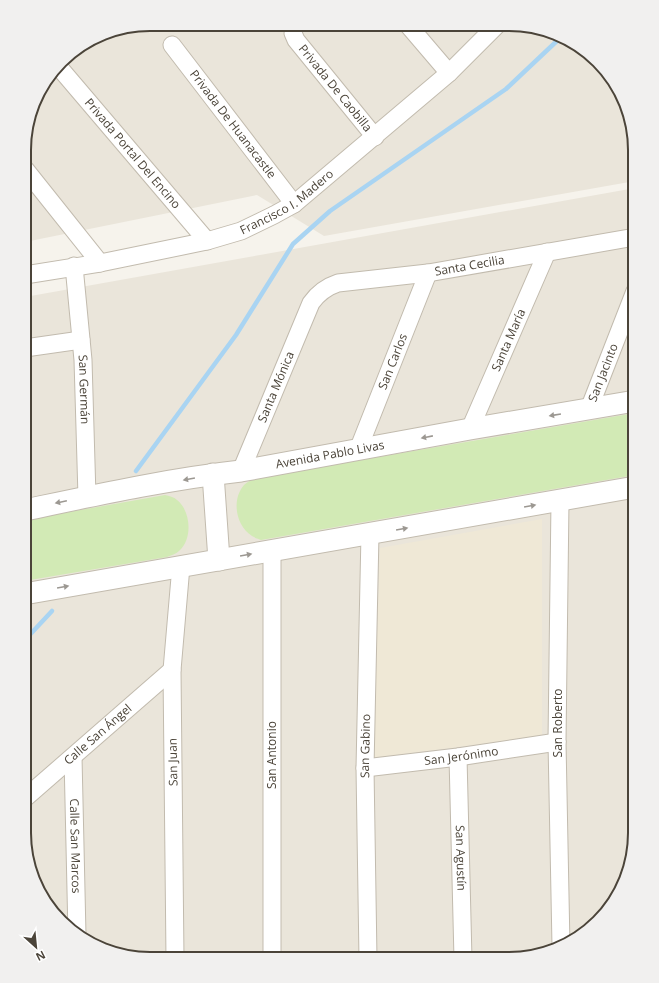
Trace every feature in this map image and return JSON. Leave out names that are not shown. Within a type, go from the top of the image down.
[{"type":"street","points":[[413,31],[449,73]]},
{"type":"street","name":"Francisco I. Madero","points":[[31,274],[100,263],[207,241],[241,231],[274,216],[294,204],[375,137],[449,73],[491,31]]},
{"type":"street","name":"Privada De Caobilla","points":[[295,32],[375,137]]},
{"type":"street","name":"Privada De Huanacastle","points":[[172,45],[294,204]]},
{"type":"street","name":"Privada Portal Del Encino","points":[[62,71],[207,241]]},
{"type":"street","points":[[31,177],[100,263]]},
{"type":"street","name":"Santa Cecilia","points":[[311,303],[320,292],[328,286],[338,283],[428,273],[628,238]]},
{"type":"street","name":"Santa María","points":[[470,428],[547,252]]},
{"type":"street","points":[[74,266],[81,340]]},
{"type":"street","name":"San Carlos","points":[[358,450],[428,273]]},
{"type":"street","name":"Santa Mónica","points":[[241,471],[311,303]]},
{"type":"street","name":"San Jacinto","points":[[589,409],[628,308]]},
{"type":"street","name":"San Germán","points":[[31,347],[81,340],[84,360],[87,496]]},
{"type":"street","name":"Avenida Pablo Livas","points":[[31,508],[87,496],[213,474],[241,471],[470,428],[628,402]]},
{"type":"street","points":[[213,474],[220,560]]},
{"type":"street","points":[[31,593],[628,488]]},
{"type":"street","name":"San Roberto","points":[[560,500],[557,742],[562,939]]},
{"type":"street","name":"San Gabino","points":[[368,952],[365,768],[370,534]]},
{"type":"street","name":"San Antonio","points":[[272,551],[272,952]]},
{"type":"street","name":"San Juan","points":[[175,952],[172,670],[180,566]]},
{"type":"street","name":"Calle San Ángel","points":[[31,793],[172,670]]},
{"type":"street","name":"San Jerónimo","points":[[365,768],[458,757],[557,742]]},
{"type":"street","name":"Calle San Marcos","points":[[73,757],[78,927]]},
{"type":"street","name":"San Agustín","points":[[458,757],[463,952]]},
{"type":"shaded area","points":[[509,31],[540,35],[568,47],[581,56],[593,66],[612,91],[622,112],[626,127],[628,182],[324,236],[257,195],[31,241],[31,150],[32,135],[37,112],[51,84],[72,61],[84,51],[112,37],[135,32]]},
{"type":"shaded area","points":[[628,189],[628,840],[622,871],[616,885],[593,917],[568,936],[554,943],[524,951],[150,952],[119,948],[105,943],[91,936],[66,917],[47,892],[37,871],[33,856],[31,833],[31,296]]},
{"type":"shaded area","points":[[542,519],[542,736],[373,758],[380,548]]},
{"type":"green space","points":[[628,414],[628,476],[261,540],[253,537],[247,532],[242,526],[237,512],[240,491],[245,484],[255,478]]},
{"type":"green space","points":[[165,495],[173,497],[182,505],[187,518],[188,532],[187,540],[184,546],[176,553],[167,557],[31,580],[31,519]]},
{"type":"waterway","points":[[136,471],[236,335],[293,244],[330,211],[506,89],[557,41]]},
{"type":"waterway","points":[[31,634],[52,611]]}]
